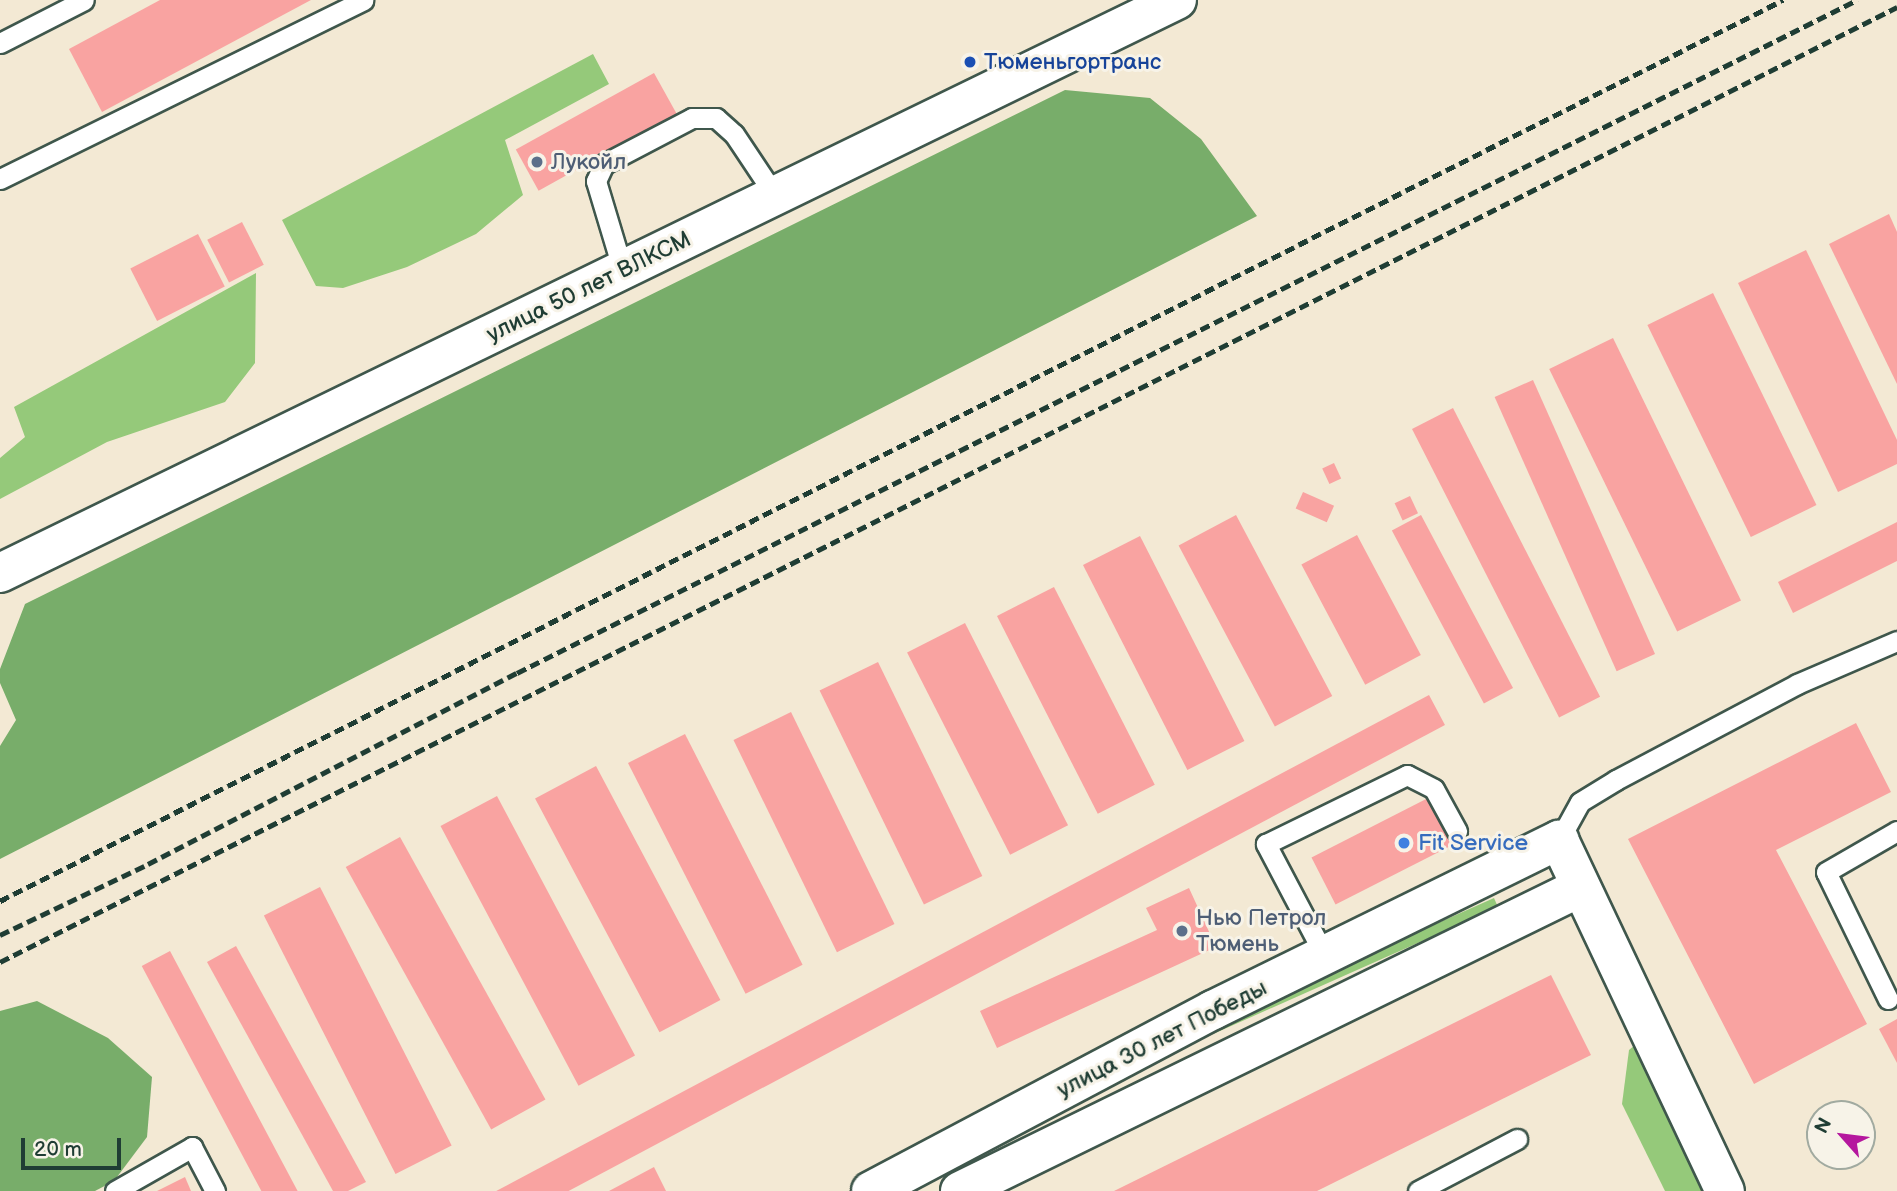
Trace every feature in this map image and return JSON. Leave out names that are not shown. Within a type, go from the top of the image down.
[{"type":"street","name":"улица 50 лет ВЛКСМ","points":[[0,573],[776,197],[1158,4]]},
{"type":"street","points":[[1559,840],[1726,1191]]},
{"type":"street","name":"улица 30 лет Победы","points":[[871,1191],[1325,956],[1559,840]]},
{"type":"street","name":"улица 30 лет Победы","points":[[960,1191],[1581,887]]},
{"type":"lane","points":[[0,43],[84,0]]},
{"type":"lane","points":[[0,179],[363,0]]},
{"type":"lane","points":[[623,271],[596,181],[604,164],[692,118],[716,118],[725,126],[776,197]]},
{"type":"lane","points":[[1559,840],[1580,802],[1616,780],[1797,684],[1897,641]]},
{"type":"lane","points":[[1325,956],[1266,845],[1407,775],[1434,789],[1457,831]]},
{"type":"lane","points":[[1888,999],[1826,872],[1897,831]]},
{"type":"lane","points":[[1418,1191],[1517,1139]]},
{"type":"lane","points":[[115,1191],[192,1147],[215,1191]]},
{"type":"green space","points":[[593,54],[609,84],[505,140],[523,195],[476,234],[407,267],[343,288],[316,286],[282,220]]},
{"type":"green space","points":[[1065,90],[1150,98],[1201,139],[1257,216],[0,859],[0,746],[16,720],[0,683],[0,669],[25,604]]},
{"type":"green space","points":[[256,273],[255,363],[225,402],[107,442],[0,499],[0,458],[25,437],[14,407]]},
{"type":"green space","points":[[1494,898],[1498,907],[890,1178],[886,1169]]},
{"type":"green space","points":[[37,1001],[108,1038],[152,1077],[147,1137],[114,1181],[95,1191],[0,1191],[0,1011]]},
{"type":"green space","points":[[1641,1040],[1705,1191],[1665,1191],[1622,1104],[1629,1050]]},
{"type":"building","points":[[160,0],[311,0],[102,112],[69,49]]},
{"type":"building","points":[[654,73],[677,114],[539,191],[516,150]]},
{"type":"building","points":[[1889,214],[1897,232],[1897,384],[1829,244]]},
{"type":"building","points":[[242,222],[264,265],[229,282],[207,240]]},
{"type":"building","points":[[198,234],[225,287],[157,321],[130,269]]},
{"type":"building","points":[[1806,250],[1897,440],[1897,464],[1838,492],[1738,283]]},
{"type":"building","points":[[1713,293],[1816,505],[1751,537],[1647,325]]},
{"type":"building","points":[[1613,338],[1741,600],[1677,632],[1549,369]]},
{"type":"building","points":[[1533,380],[1655,654],[1617,671],[1495,397]]},
{"type":"building","points":[[1453,408],[1600,697],[1559,718],[1412,429]]},
{"type":"building","points":[[1334,463],[1341,478],[1329,484],[1322,468]]},
{"type":"building","points":[[1303,492],[1334,506],[1327,522],[1296,508]]},
{"type":"building","points":[[1410,496],[1418,513],[1403,520],[1395,503]]},
{"type":"building","points":[[1236,515],[1332,696],[1275,727],[1179,546]]},
{"type":"building","points":[[1421,515],[1513,688],[1484,704],[1392,530]]},
{"type":"building","points":[[1897,522],[1897,561],[1793,613],[1778,582]]},
{"type":"building","points":[[1357,535],[1421,655],[1365,685],[1301,565]]},
{"type":"building","points":[[1140,536],[1244,741],[1187,770],[1083,565]]},
{"type":"building","points":[[1054,587],[1155,785],[1098,814],[997,616]]},
{"type":"building","points":[[965,623],[1068,825],[1010,855],[907,653]]},
{"type":"building","points":[[878,662],[982,876],[924,904],[820,690]]},
{"type":"building","points":[[1429,695],[1445,725],[569,1191],[496,1191]]},
{"type":"building","points":[[791,712],[894,924],[837,952],[733,740]]},
{"type":"building","points":[[1856,723],[1891,792],[1776,850],[1867,1024],[1754,1084],[1628,839]]},
{"type":"building","points":[[685,734],[803,965],[746,994],[628,763]]},
{"type":"building","points":[[596,766],[720,1000],[659,1032],[535,798]]},
{"type":"building","points":[[497,796],[635,1056],[579,1086],[440,826]]},
{"type":"building","points":[[1430,797],[1454,844],[1336,905],[1311,857]]},
{"type":"building","points":[[400,837],[545,1099],[491,1129],[346,867]]},
{"type":"building","points":[[320,887],[452,1145],[396,1174],[264,916]]},
{"type":"building","points":[[1189,888],[1216,947],[997,1048],[980,1011],[1157,930],[1146,908]]},
{"type":"building","points":[[236,946],[366,1182],[348,1191],[333,1191],[207,962]]},
{"type":"building","points":[[170,951],[298,1191],[261,1191],[142,966]]},
{"type":"building","points":[[1551,975],[1591,1055],[1317,1191],[1114,1191]]},
{"type":"building","points":[[1897,1019],[1897,1063],[1879,1029]]},
{"type":"building","points":[[654,1167],[666,1191],[609,1191]]},
{"type":"building","points":[[185,1177],[191,1191],[157,1191]]},
{"type":"railway","points":[[0,901],[1783,0]]},
{"type":"railway","points":[[0,935],[148,864],[517,673],[1857,0]]},
{"type":"railway","points":[[0,962],[1897,7]]},
{"type":"place","name":"Тюменьгортранс","points":[[970,62]]},
{"type":"place","name":"Лукойл","points":[[537,162]]},
{"type":"place","name":"Fit Service","points":[[1404,843]]},
{"type":"place","name":"Нью Петрол Тюмень","points":[[1182,931]]}]
